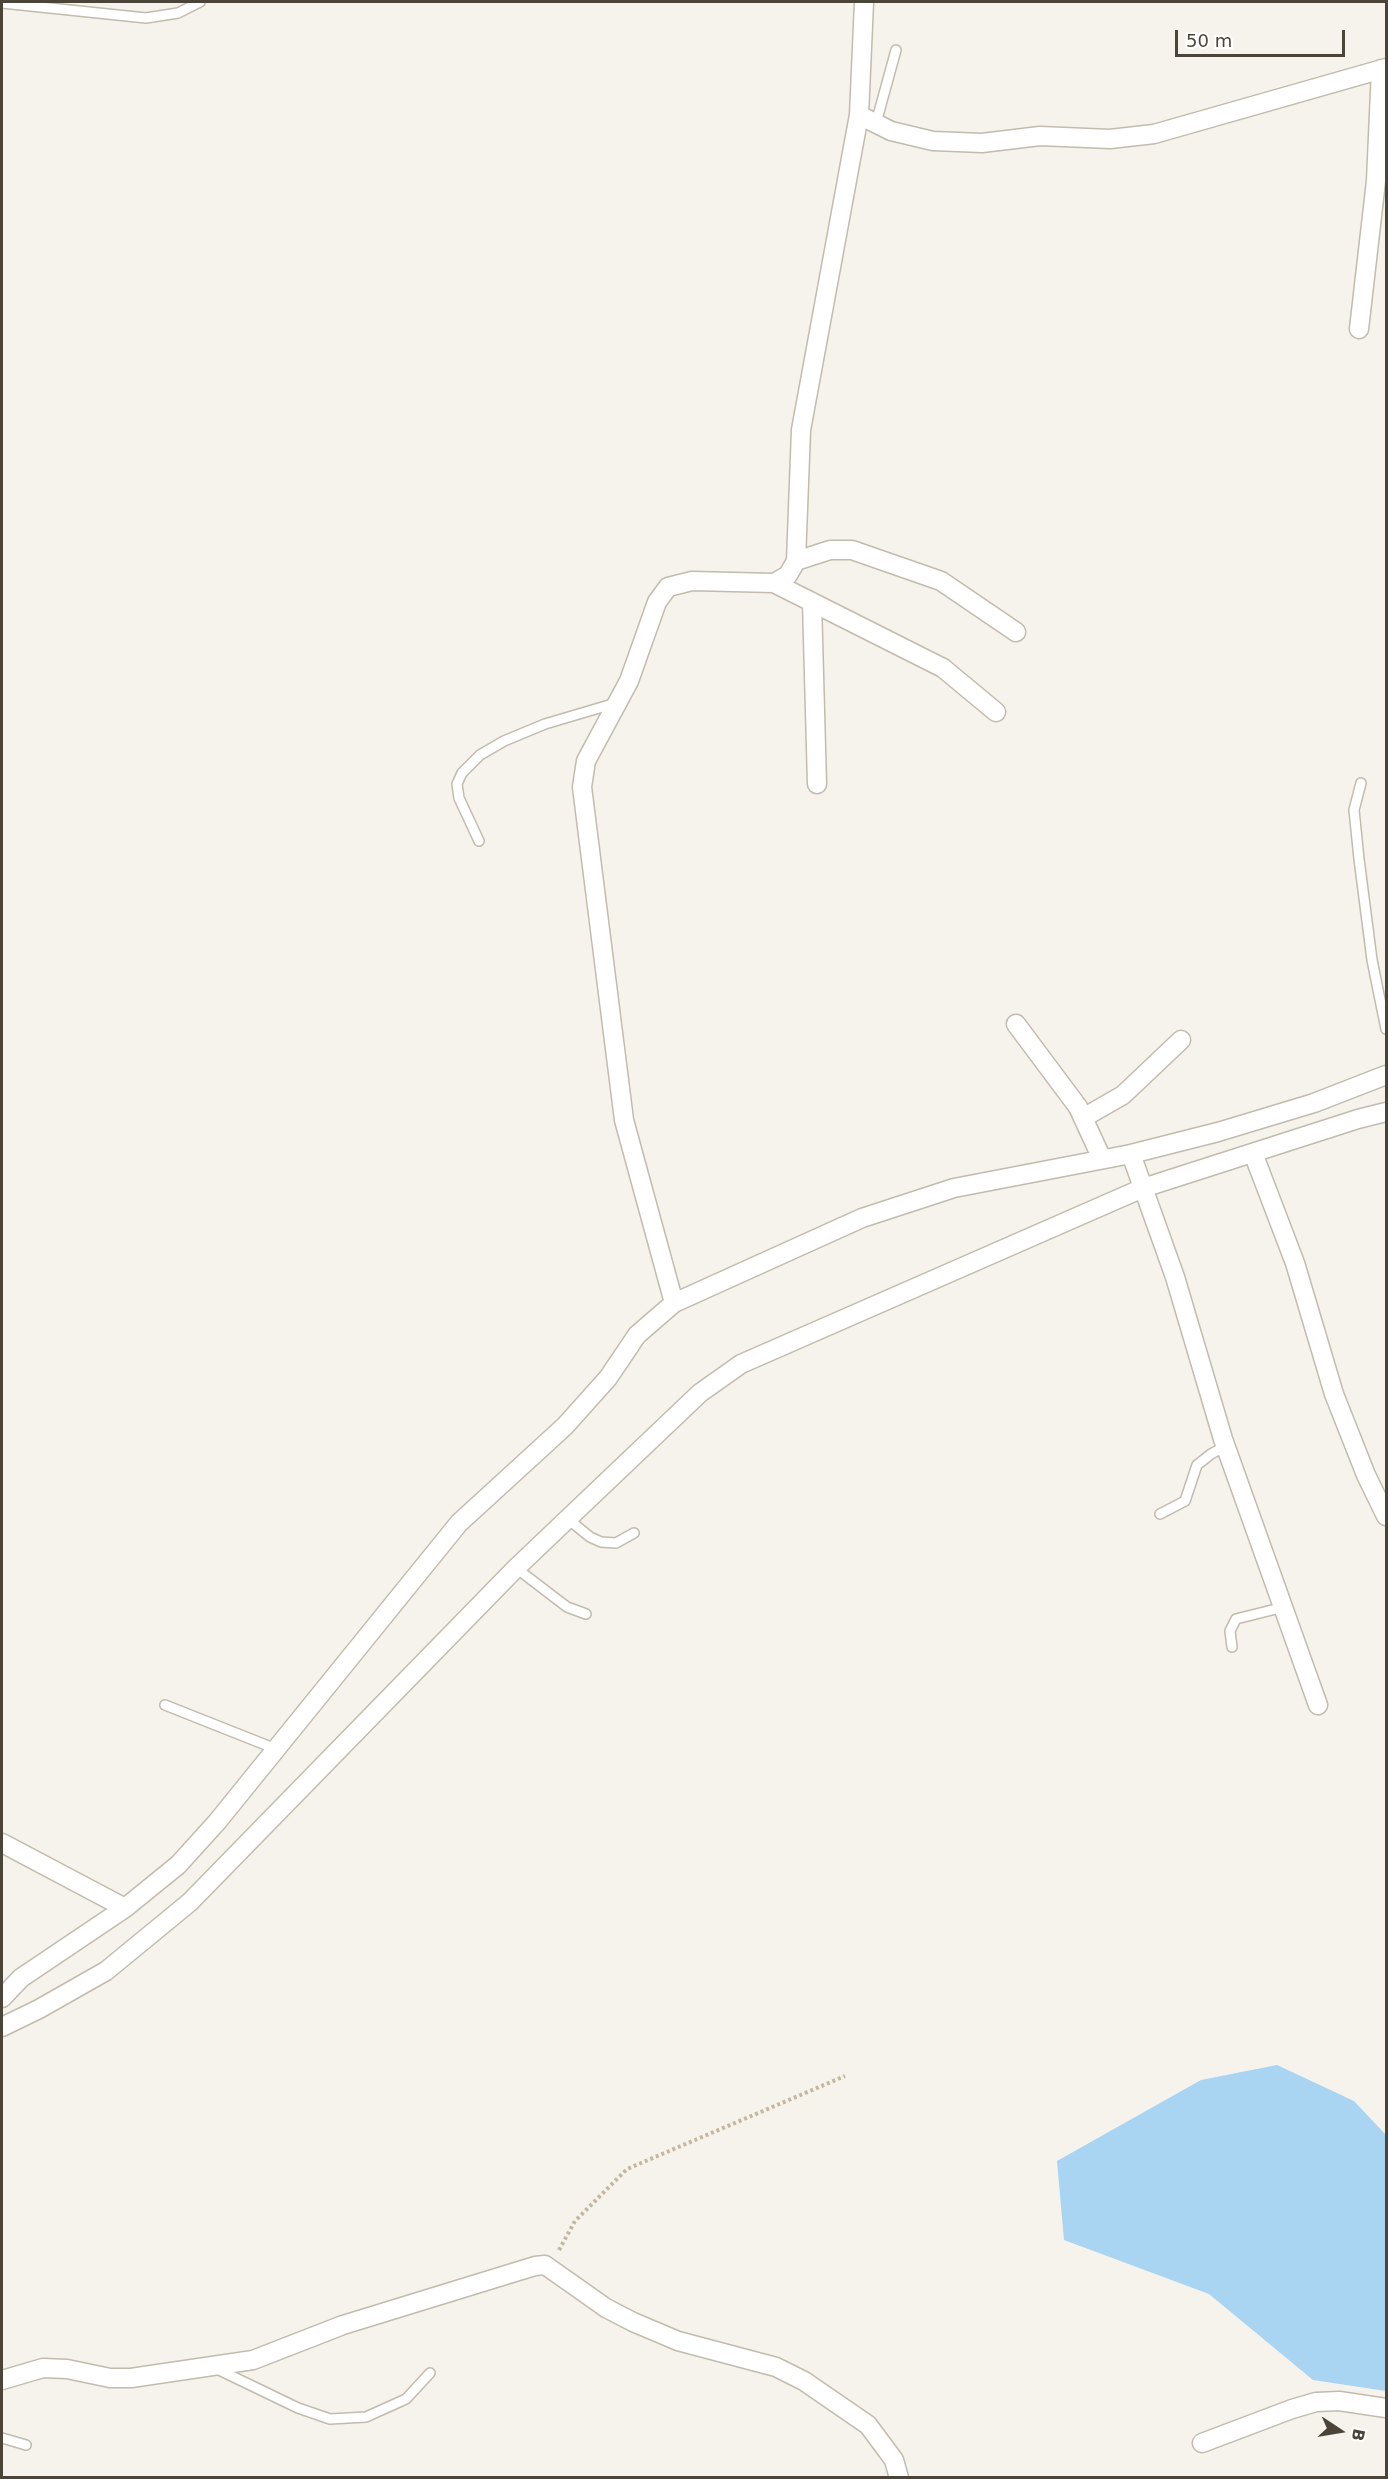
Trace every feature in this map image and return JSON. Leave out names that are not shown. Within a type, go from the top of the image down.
[{"type":"street","points":[[774,583],[788,575],[796,561],[801,430],[859,115],[864,2]]},
{"type":"street","points":[[859,115],[891,131],[933,141],[982,143],[1040,136],[1110,139],[1154,134],[1384,75],[1376,181],[1359,329]]},
{"type":"street","points":[[796,561],[830,550],[852,550],[941,581],[1016,632]]},
{"type":"street","points":[[675,1303],[624,1120],[582,787],[586,760],[629,681],[657,602],[668,588],[692,581],[774,583],[944,668],[996,712]]},
{"type":"street","points":[[812,602],[817,784]]},
{"type":"street","points":[[1016,1024],[1078,1107],[1102,1160]]},
{"type":"street","points":[[1083,1118],[1123,1095],[1181,1040]]},
{"type":"street","points":[[2,2027],[106,1971],[190,1902],[516,1568],[700,1393],[741,1364],[1218,1132],[1314,1103],[1386,1075]]},
{"type":"street","points":[[2,1996],[21,1978],[125,1908],[178,1865],[217,1822],[459,1523],[565,1426],[608,1378],[637,1335],[675,1303],[862,1218],[954,1188],[1102,1160],[1137,1172],[1252,1153],[1386,1112]]},
{"type":"street","points":[[1252,1153],[1295,1263],[1334,1394],[1366,1475],[1386,1516]]},
{"type":"street","points":[[1137,1172],[1175,1277],[1226,1446],[1318,1705]]},
{"type":"street","points":[[2,1843],[125,1908]]},
{"type":"street","points":[[2,2380],[43,2368],[68,2369],[110,2378],[131,2378],[253,2360],[343,2325],[535,2266],[551,2268],[606,2308],[633,2322],[678,2341],[776,2367],[804,2381],[868,2426],[894,2460],[899,2478]]},
{"type":"street","points":[[1202,2443],[1316,2402],[1339,2401],[1386,2408]]},
{"type":"lane","points":[[2,3],[146,18],[178,14],[200,2]]},
{"type":"lane","points":[[876,123],[896,50]]},
{"type":"lane","points":[[479,841],[459,798],[457,784],[467,767],[480,755],[504,741],[545,724],[618,702]]},
{"type":"lane","points":[[1361,783],[1354,810],[1372,960],[1386,1029]]},
{"type":"lane","points":[[1160,1514],[1185,1501],[1197,1466],[1210,1454],[1226,1446]]},
{"type":"lane","points":[[568,1519],[601,1542],[616,1543],[634,1533]]},
{"type":"lane","points":[[516,1568],[567,1607],[586,1614]]},
{"type":"lane","points":[[1232,1647],[1230,1631],[1236,1619],[1284,1607]]},
{"type":"lane","points":[[165,1705],[276,1749]]},
{"type":"lane","points":[[213,2367],[298,2408],[330,2419],[366,2417],[406,2398],[430,2373]]},
{"type":"lane","points":[[2,2438],[26,2445]]},
{"type":"path","points":[[551,2268],[575,2221],[627,2169],[845,2076]]},
{"type":"water","points":[[1277,2065],[1354,2101],[1386,2135],[1386,2391],[1313,2380],[1209,2294],[1064,2240],[1057,2161],[1201,2080]]}]
